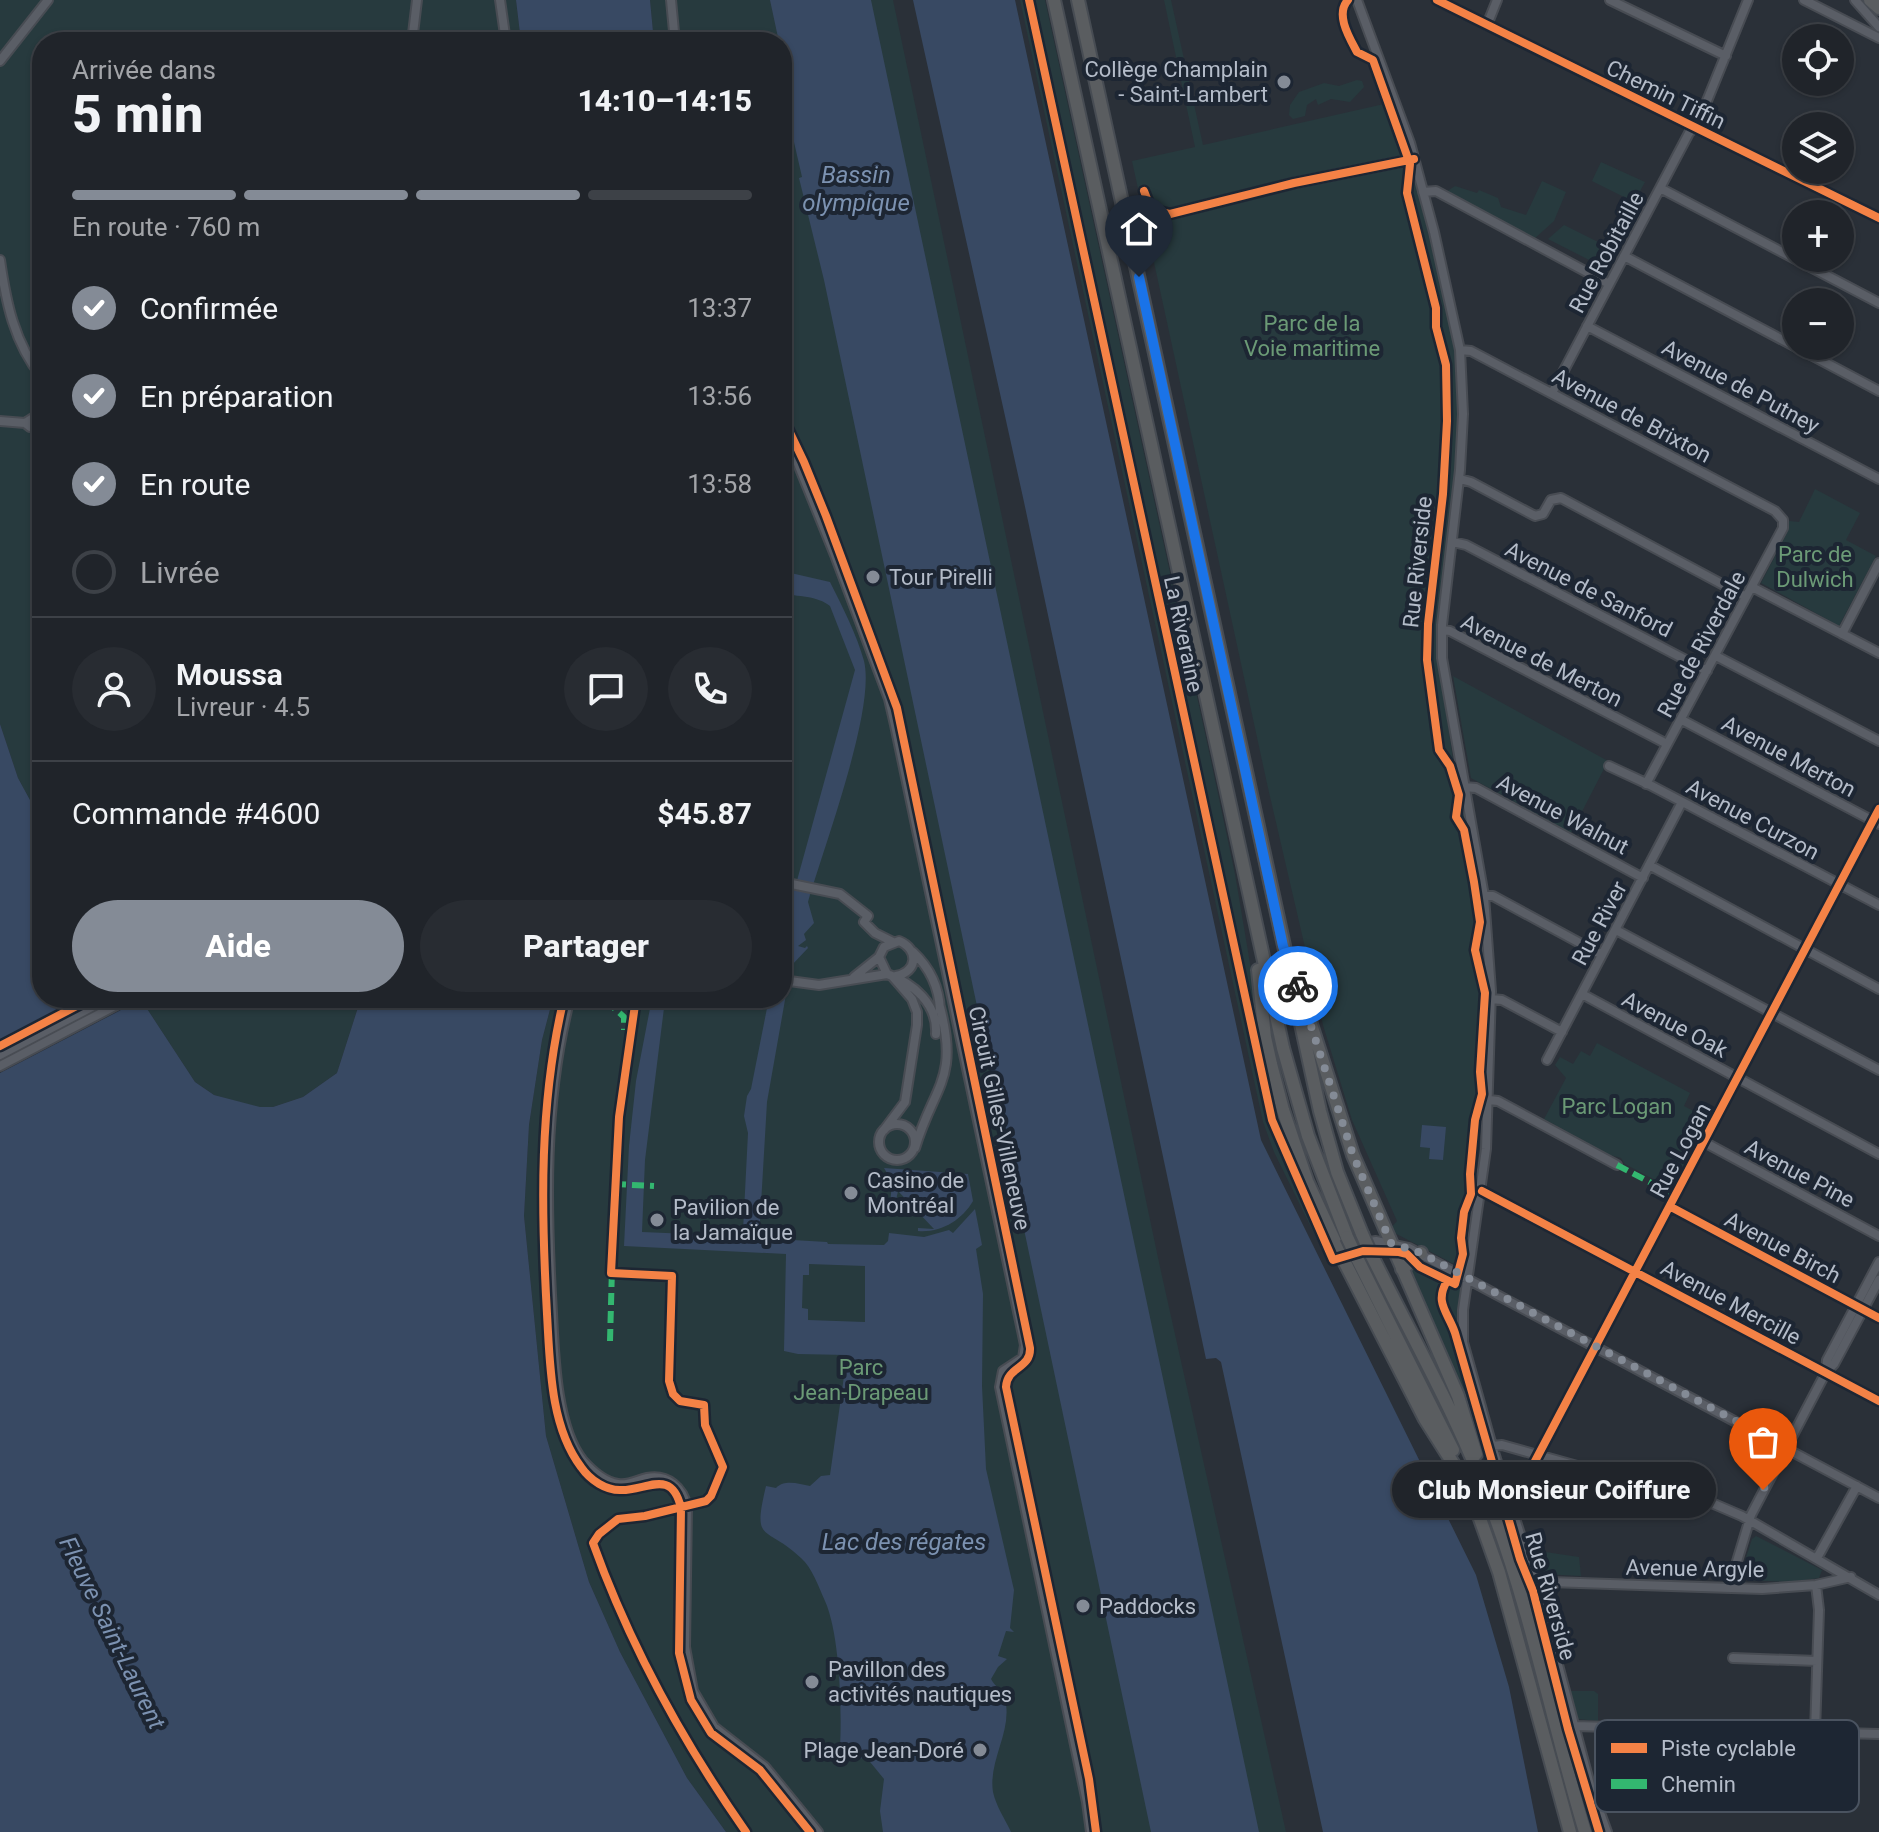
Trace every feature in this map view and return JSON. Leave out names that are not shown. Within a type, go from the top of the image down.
[{"type":"highway","points":[[1054,0],[1294,1092],[1323,1180],[1347,1237],[1470,1490],[1499,1572],[1570,1832]]},
{"type":"highway","points":[[1078,0],[1326,1136],[1341,1184],[1362,1234],[1462,1437],[1489,1500]]},
{"type":"highway","points":[[1870,0],[1879,8]]},
{"type":"highway","points":[[1252,907],[1265,1037],[1279,1095],[1307,1181],[1338,1250],[1425,1419],[1470,1490]]},
{"type":"highway","points":[[1283,946],[1313,1026],[1353,1155],[1466,1415],[1585,1832]]},
{"type":"highway","points":[[1402,1269],[1421,1253]]},
{"type":"street","points":[[0,61],[48,0]]},
{"type":"street","points":[[413,32],[417,0]]},
{"type":"street","points":[[500,0],[505,32]]},
{"type":"street","points":[[671,0],[674,32]]},
{"type":"street","name":"Rue Riverside","points":[[1357,0],[1396,99],[1414,159],[1460,350],[1463,414],[1460,479],[1442,630],[1444,672],[1484,896],[1491,999],[1489,1100],[1482,1191],[1463,1310],[1463,1342],[1536,1584],[1595,1799]]},
{"type":"street","name":"Chemin Tiffin","points":[[1437,0],[1879,218]]},
{"type":"street","points":[[1487,25],[1497,0]]},
{"type":"street","points":[[1610,0],[1726,56]]},
{"type":"street","name":"Rue Robitaille","points":[[1552,393],[1660,188],[1698,123],[1748,0]]},
{"type":"street","points":[[1804,0],[1879,38]]},
{"type":"street","points":[[1855,0],[1879,27]]},
{"type":"street","points":[[1144,191],[1151,209],[1170,214],[1294,183],[1414,159]]},
{"type":"street","points":[[1660,188],[1879,303]]},
{"type":"street","points":[[1423,192],[1432,190],[1439,193],[1609,284]]},
{"type":"street","points":[[1624,256],[1879,391]]},
{"type":"street","points":[[0,260],[14,329],[32,363]]},
{"type":"street","name":"Avenue de Putney","points":[[1587,326],[1879,479]]},
{"type":"street","name":"Avenue de Brixton","points":[[1460,350],[1471,351],[1552,393],[1775,511],[1783,520]]},
{"type":"street","points":[[25,423],[32,418]]},
{"type":"street","points":[[0,421],[32,426]]},
{"type":"street","name":"Circuit Gilles-Villeneuve","points":[[792,449],[889,699],[895,725],[1025,1345],[1023,1358],[1003,1371],[1000,1387],[1091,1832]]},
{"type":"street","points":[[1460,479],[1535,516],[1543,514],[1551,500],[1561,498],[1746,597]]},
{"type":"street","name":"Rue de Riverdale","points":[[1646,784],[1783,528],[1783,520]]},
{"type":"street","name":"Avenue de Sanford","points":[[1453,542],[1466,545],[1707,671]]},
{"type":"street","points":[[1842,634],[1879,565]]},
{"type":"street","points":[[1752,587],[1879,653]]},
{"type":"street","name":"Avenue de Merton","points":[[1442,630],[1450,631],[1667,744]]},
{"type":"street","points":[[1716,656],[1879,741]]},
{"type":"street","name":"Avenue Merton","points":[[1682,720],[1876,822]]},
{"type":"street","name":"Avenue Curzon","points":[[1609,766],[1879,905]]},
{"type":"street","name":"Avenue Walnut","points":[[1464,787],[1476,788],[1643,878]]},
{"type":"street","name":"Rue River","points":[[1547,1060],[1682,802]]},
{"type":"street","name":"Rue Logan","points":[[1510,1501],[1516,1496],[1538,1456],[1671,1207],[1839,884],[1876,822],[1879,809]]},
{"type":"street","name":"Avenue Walnut","points":[[1649,865],[1879,989]]},
{"type":"street","points":[[792,885],[846,897],[868,916],[864,922],[875,933],[893,942],[904,943],[932,975],[948,1036],[948,1061],[941,1087],[915,1148],[904,1159],[888,1157],[879,1146],[884,1130],[905,1102],[917,1012],[912,999],[880,954],[875,933]]},
{"type":"street","points":[[1484,896],[1493,896],[1602,955]]},
{"type":"street","points":[[1616,930],[1879,1070]]},
{"type":"street","points":[[850,980],[893,942]]},
{"type":"street","points":[[792,981],[819,985],[902,976],[911,968],[912,952]]},
{"type":"street","points":[[892,975],[911,986],[930,1006],[936,1018],[936,1034]]},
{"type":"street","name":"Avenue Oak","points":[[1582,994],[1879,1154]]},
{"type":"street","points":[[1491,999],[1502,1000],[1562,1032]]},
{"type":"street","points":[[934,1046],[940,1007]]},
{"type":"street","points":[[0,1055],[90,1008]]},
{"type":"street","points":[[0,1066],[111,1008]]},
{"type":"street","points":[[568,1008],[554,1089],[547,1207],[553,1340],[569,1434],[582,1460],[608,1481],[626,1484],[661,1478],[674,1483],[681,1491],[687,1507],[685,1647],[693,1691],[714,1727],[765,1767],[818,1832]]},
{"type":"street","points":[[1489,1100],[1498,1101],[1617,1165]]},
{"type":"street","points":[[884,1130],[894,1124],[905,1125],[915,1137],[915,1148]]},
{"type":"street","name":"Avenue Pine","points":[[1704,1142],[1879,1236]]},
{"type":"street","name":"Avenue Mercille","points":[[1482,1191],[1879,1401]]},
{"type":"street","name":"Avenue Birch","points":[[1671,1207],[1879,1318]]},
{"type":"street","points":[[1338,1250],[1367,1241],[1391,1243],[1421,1253],[1879,1498]]},
{"type":"street","points":[[1729,1588],[1748,1521],[1826,1372],[1834,1364],[1879,1262]]},
{"type":"street","points":[[1860,1308],[1879,1280]]},
{"type":"street","points":[[1492,1446],[1502,1445],[1714,1504],[1817,1558],[1879,1595]]},
{"type":"street","points":[[1817,1558],[1857,1486]]},
{"type":"street","name":"Avenue Argyle","points":[[1536,1584],[1789,1588],[1851,1577]]},
{"type":"street","points":[[1815,1720],[1819,1608],[1816,1585]]},
{"type":"street","points":[[1733,1658],[1817,1661]]},
{"type":"street","points":[[1574,1726],[1595,1727]]},
{"type":"street","points":[[1859,1733],[1879,1734]]},
{"type":"street","name":"Rue Riverside","points":[[1600,1812],[1607,1832]]},
{"type":"green space","points":[[0,0],[516,0],[520,32],[32,32],[32,804],[18,778],[0,724]]},
{"type":"green space","name":"Parc Jean-Drapeau","points":[[650,0],[893,0],[1160,1267],[1286,1832],[726,1832],[687,1778],[620,1652],[589,1582],[546,1436],[524,1216],[529,1125],[542,1040],[550,1008],[792,1008],[792,32],[653,32]]},
{"type":"green space","points":[[1020,0],[1045,0],[1235,874],[1260,1023],[1340,1261],[1330,1266],[1274,1152],[1263,1122]]},
{"type":"green space","name":"Parc de la Voie maritime","points":[[1164,0],[1171,0],[1203,145],[1393,102],[1413,169],[1455,346],[1458,421],[1451,520],[1448,520],[1449,536],[1438,625],[1438,657],[1454,766],[1479,893],[1487,992],[1477,1166],[1472,1168],[1472,1172],[1476,1173],[1464,1258],[1458,1264],[1389,1230],[1397,1221],[1352,1120],[1323,1025],[1268,788],[1132,161],[1195,147]]},
{"type":"green space","points":[[1362,81],[1364,87],[1350,102],[1331,99],[1318,105],[1316,99],[1307,105],[1305,116],[1293,119],[1289,115],[1290,105],[1299,92],[1324,83],[1339,86]]},
{"type":"green space","points":[[1601,162],[1645,182],[1634,202],[1592,181]]},
{"type":"green space","points":[[1542,181],[1566,192],[1554,221],[1534,239],[1446,192],[1455,186],[1477,193],[1479,190],[1498,198],[1501,207],[1526,215]]},
{"type":"green space","points":[[1564,225],[1602,244],[1593,262],[1548,239]]},
{"type":"green space","name":"Parc de Dulwich","points":[[1815,489],[1860,513],[1846,540],[1876,556],[1839,626],[1761,583],[1788,531],[1789,521],[1799,522]]},
{"type":"green space","points":[[1453,676],[1608,761],[1571,833],[1471,778]]},
{"type":"green space","points":[[147,1008],[358,1008],[337,1073],[303,1097],[260,1108],[214,1095],[195,1082]]},
{"type":"green space","name":"Parc Logan","points":[[1597,1043],[1690,1093],[1684,1106],[1710,1120],[1670,1188],[1625,1164],[1621,1158],[1544,1119],[1566,1078],[1555,1065],[1560,1057],[1573,1064],[1581,1051],[1590,1056]]},
{"type":"green space","points":[[1413,1262],[1449,1284],[1459,1285],[1461,1290],[1456,1351],[1480,1438],[1410,1279],[1409,1269]]},
{"type":"green space","points":[[1756,1536],[1822,1570],[1819,1578],[1790,1582],[1745,1580],[1741,1573],[1752,1539]]},
{"type":"green space","points":[[1532,1550],[1579,1557],[1581,1576],[1541,1574]]},
{"type":"green space","points":[[1570,1691],[1594,1691],[1598,1694],[1598,1720],[1578,1719]]},
{"type":"water","points":[[516,0],[650,0],[653,32],[520,32]]},
{"type":"water","name":"Bassin olympique","points":[[770,0],[871,0],[1259,1832],[1151,1832],[824,280],[799,178],[802,177],[792,133],[792,32],[777,32]]},
{"type":"water","points":[[913,0],[1015,0],[1261,1140],[1476,1575],[1509,1687],[1538,1832],[1323,1832],[1221,1362],[1216,1358],[1206,1359],[1024,502]]},
{"type":"water","name":"Lac des régates","points":[[792,573],[830,582],[861,651],[866,683],[856,744],[808,902],[814,923],[804,934],[806,940],[798,946],[808,948],[792,965],[792,896],[855,670],[830,606],[813,598],[792,595]]},
{"type":"water","name":"Fleuve Saint-Laurent","points":[[0,724],[18,778],[32,804],[32,1008],[147,1008],[195,1082],[214,1095],[260,1107],[273,1107],[303,1097],[337,1073],[358,1008],[550,1008],[542,1040],[529,1125],[524,1216],[546,1436],[589,1582],[620,1652],[687,1778],[726,1832],[0,1832]]},
{"type":"water","name":"Lac des régates","points":[[650,1008],[664,1008],[645,1160],[642,1232],[737,1236],[743,1231],[748,1133],[744,1116],[767,1008],[784,1008],[767,1102],[759,1238],[884,1245],[889,1233],[924,1237],[949,1230],[953,1233],[975,1209],[982,1245],[976,1249],[983,1294],[982,1386],[986,1469],[1014,1590],[1010,1628],[1014,1632],[1006,1631],[998,1656],[1007,1659],[991,1679],[1004,1696],[1007,1711],[994,1768],[993,1792],[1011,1832],[883,1832],[880,1811],[884,1779],[866,1757],[856,1760],[840,1748],[839,1673],[834,1633],[825,1601],[809,1567],[765,1531],[760,1517],[766,1486],[776,1488],[792,1483],[810,1486],[821,1476],[830,1475],[847,1355],[784,1351],[786,1254],[624,1246],[636,1081]],"holes":[[[809,1264],[865,1266],[865,1322],[808,1320],[808,1309],[802,1308],[803,1275],[809,1275]]]},
{"type":"water","points":[[1422,1125],[1446,1127],[1443,1160],[1429,1159],[1430,1148],[1420,1147]]},
{"type":"water","points":[[884,1168],[968,1174],[973,1201],[950,1224],[935,1230],[918,1231],[918,1228],[934,1229],[898,1191],[895,1205],[890,1205],[892,1182]]},
{"type":"pier","points":[[67,1008],[125,1008],[0,1073],[0,1043]]},
{"type":"marked path","points":[[614,1008],[624,1017],[624,1030]]},
{"type":"marked path","points":[[1617,1165],[1676,1196]]},
{"type":"marked path","points":[[614,1184],[654,1186]]},
{"type":"marked path","points":[[610,1341],[612,1268]]},
{"type":"cycle path","name":"La Riveraine","points":[[1029,0],[1272,1120],[1333,1260],[1363,1251],[1399,1252],[1407,1254],[1420,1267],[1455,1284],[1463,1254],[1464,1212],[1471,1194],[1475,1120],[1482,1094],[1480,1072],[1485,993],[1475,950],[1480,922],[1474,882],[1464,830],[1456,817],[1459,795],[1450,766],[1439,750],[1427,660],[1428,624],[1443,494],[1446,365],[1436,327],[1436,308],[1407,193],[1410,164],[1373,60],[1357,52],[1347,33],[1343,12],[1348,0]]},
{"type":"cycle path","points":[[1437,0],[1879,218]]},
{"type":"cycle path","points":[[1144,191],[1151,209],[1170,214],[1294,183],[1414,159]]},
{"type":"cycle path","points":[[792,437],[826,516],[897,708],[1030,1348],[1027,1360],[1010,1375],[1006,1387],[1089,1779],[1096,1832]]},
{"type":"cycle path","points":[[1505,1502],[1516,1496],[1533,1465],[1879,809]]},
{"type":"cycle path","points":[[0,1046],[73,1008]]},
{"type":"cycle path","points":[[562,1008],[550,1076],[543,1195],[551,1374],[557,1414],[571,1451],[581,1467],[599,1484],[622,1490],[665,1485],[672,1488],[677,1496],[681,1508],[679,1653],[691,1700],[711,1733],[760,1770],[810,1832]]},
{"type":"cycle path","points":[[635,1008],[619,1117],[611,1273],[672,1276],[669,1381],[673,1394],[680,1401],[704,1405],[705,1425],[723,1467],[706,1501],[645,1516],[618,1519],[593,1543],[624,1619],[660,1692],[746,1832]]},
{"type":"cycle path","points":[[1482,1191],[1879,1401]]},
{"type":"cycle path","points":[[1671,1207],[1879,1318]]},
{"type":"cycle path","points":[[1447,1281],[1442,1302],[1455,1333],[1520,1559],[1533,1591],[1568,1729],[1599,1832]]},
{"type":"way so far","points":[[1298,986],[1353,1155],[1391,1243],[1421,1253],[1785,1447],[1763,1490]]},
{"type":"place","name":"Collège Champlain - Saint-Lambert","points":[[1284,82]]},
{"type":"place","name":"Tour Pirelli","points":[[873,577]]},
{"type":"place","name":"Casino de Montréal","points":[[851,1193]]},
{"type":"place","name":"Pavilion de la Jamaïque","points":[[657,1220]]},
{"type":"place","name":"Club Monsieur Coiffure","points":[[1763,1490]]},
{"type":"place","name":"Paddocks","points":[[1083,1606]]},
{"type":"place","name":"Pavillon des activités nautiques","points":[[812,1682]]},
{"type":"place","name":"Plage Jean-Doré","points":[[980,1750]]},
{"type":"route","points":[[1139,277],[1283,946],[1298,986]]}]
